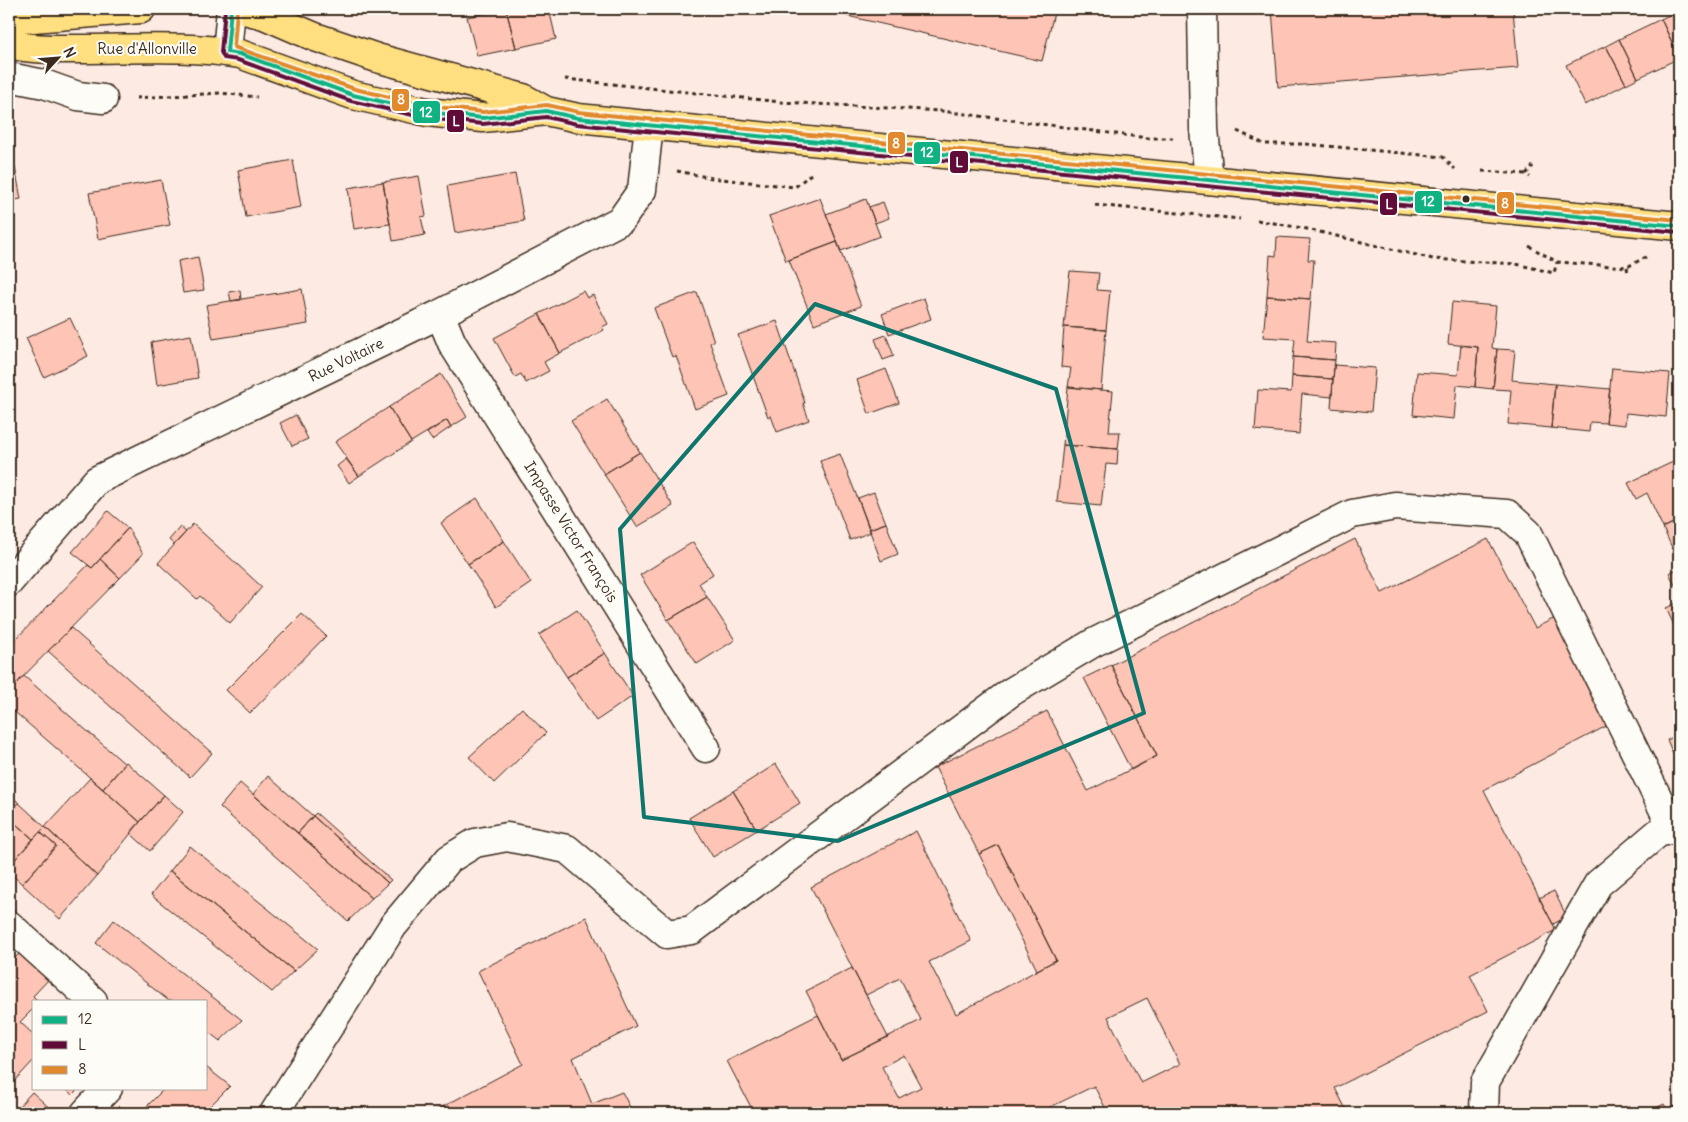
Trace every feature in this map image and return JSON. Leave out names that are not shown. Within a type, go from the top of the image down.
[{"type":"main road","points":[[9,20],[141,9]]},
{"type":"main road","name":"Rue d'Allonville","points":[[252,12],[315,37],[377,58],[523,98],[546,111],[578,118],[1209,180],[1263,183],[1492,209],[1678,226]]},
{"type":"main road","name":"Rue d'Allonville","points":[[9,44],[20,47],[51,49],[189,48],[227,52],[254,59],[353,95],[427,112],[483,118],[546,111]]},
{"type":"street","points":[[227,52],[231,9]]},
{"type":"street","points":[[1202,9],[1204,129],[1209,180]]},
{"type":"street","points":[[9,77],[44,84],[78,96],[103,99]]},
{"type":"street","name":"Rue Voltaire","points":[[9,582],[97,480],[440,314],[621,220],[642,190],[643,165],[649,125]]},
{"type":"street","name":"Impasse Victor François","points":[[440,314],[452,343],[706,748]]},
{"type":"street","points":[[274,1113],[393,926],[449,859],[475,843],[507,837],[567,849],[667,934],[692,930],[1011,692],[1102,638],[1352,514],[1394,506],[1508,514],[1528,533],[1676,828],[1658,833],[1598,884],[1484,1082],[1484,1113]]},
{"type":"street","points":[[9,925],[92,1000]]},
{"type":"street","points":[[85,1113],[106,1090]]},
{"type":"path","points":[[555,78],[781,102],[942,111],[1147,138],[1172,138],[1179,134]]},
{"type":"path","points":[[103,99],[220,93],[266,99]]},
{"type":"path","points":[[1233,130],[1264,144],[1306,144],[1443,157],[1455,169]]},
{"type":"path","points":[[643,165],[712,178],[795,187],[818,169]]},
{"type":"path","points":[[1526,174],[1533,166]]},
{"type":"path","points":[[1089,204],[1257,220],[1307,229],[1433,258],[1516,264],[1554,273],[1557,262]]},
{"type":"path","points":[[1528,245],[1557,262],[1627,267],[1649,255]]},
{"type":"path","points":[[1627,267],[1628,274]]},
{"type":"highlighted area","points":[[815,304],[1056,389],[1144,713],[838,841],[644,817],[620,529]]},
{"type":"building","points":[[506,9],[516,48],[477,56],[467,17]]},
{"type":"building","points":[[506,9],[549,9],[556,39],[516,48]]},
{"type":"building","points":[[817,9],[1055,9],[1042,61]]},
{"type":"building","points":[[1272,9],[1513,9],[1518,68],[1278,87]]},
{"type":"building","points":[[1673,13],[1679,24],[1679,57],[1661,19]]},
{"type":"building","points":[[1661,19],[1679,58],[1638,78],[1619,39]]},
{"type":"building","points":[[1619,39],[1638,78],[1626,84],[1606,46]]},
{"type":"building","points":[[1606,46],[1626,84],[1585,105],[1566,65]]},
{"type":"building","points":[[9,135],[21,199],[9,201]]},
{"type":"building","points":[[293,160],[301,207],[246,217],[238,170]]},
{"type":"building","points":[[515,174],[524,221],[455,233],[447,186]]},
{"type":"building","points":[[419,176],[426,216],[421,217],[425,235],[393,241],[383,182]]},
{"type":"building","points":[[161,180],[170,225],[98,239],[89,193]]},
{"type":"building","points":[[383,182],[390,224],[354,229],[348,188]]},
{"type":"building","points":[[820,198],[837,242],[786,261],[769,216]]},
{"type":"building","points":[[866,199],[880,236],[841,251],[826,214]]},
{"type":"building","points":[[883,202],[889,218],[875,223],[869,207]]},
{"type":"building","points":[[1277,237],[1310,239],[1308,260],[1314,260],[1311,299],[1267,296],[1270,255],[1276,256]]},
{"type":"building","points":[[837,242],[861,306],[814,324],[789,260]]},
{"type":"building","points":[[198,257],[204,290],[183,293],[178,261]]},
{"type":"building","points":[[1070,271],[1099,273],[1097,290],[1110,291],[1106,330],[1064,327]]},
{"type":"building","points":[[302,289],[308,324],[213,339],[206,305]]},
{"type":"building","points":[[240,290],[241,300],[231,301],[229,292]]},
{"type":"building","points":[[583,291],[587,298],[593,295],[608,324],[602,327],[604,330],[560,353],[539,314]]},
{"type":"building","points":[[697,292],[714,341],[710,343],[729,396],[695,409],[676,356],[672,357],[654,308]]},
{"type":"building","points":[[1267,296],[1311,299],[1307,341],[1336,343],[1335,360],[1293,357],[1295,339],[1263,337]]},
{"type":"building","points":[[924,298],[931,319],[889,334],[882,314]]},
{"type":"building","points":[[1452,302],[1496,306],[1492,348],[1497,349],[1493,389],[1475,387],[1478,347],[1448,344]]},
{"type":"building","points":[[539,314],[560,353],[544,362],[549,371],[526,383],[521,374],[515,377],[494,338]]},
{"type":"building","points":[[70,318],[88,356],[44,377],[26,338]]},
{"type":"building","points":[[777,321],[809,420],[777,432],[771,416],[768,417],[738,335]]},
{"type":"building","points":[[1064,327],[1106,330],[1101,390],[1068,387],[1071,368],[1061,367]]},
{"type":"building","points":[[191,335],[198,378],[157,385],[151,342]]},
{"type":"building","points":[[886,335],[894,356],[883,360],[875,339]]},
{"type":"building","points":[[1461,345],[1478,347],[1475,387],[1457,385],[1454,419],[1413,415],[1417,372],[1458,375]]},
{"type":"building","points":[[1497,349],[1515,350],[1512,380],[1555,384],[1551,428],[1508,424],[1511,390],[1493,389]]},
{"type":"building","points":[[1293,357],[1335,360],[1333,379],[1292,376]]},
{"type":"building","points":[[1334,365],[1375,368],[1371,412],[1331,408]]},
{"type":"building","points":[[1612,368],[1670,373],[1666,417],[1626,413],[1625,425],[1606,423]]},
{"type":"building","points":[[886,369],[899,403],[869,414],[857,380]]},
{"type":"building","points":[[441,374],[467,417],[451,427],[447,420],[411,442],[389,407]]},
{"type":"building","points":[[1292,376],[1333,379],[1332,397],[1302,394],[1299,434],[1255,430],[1258,390],[1291,392]]},
{"type":"building","points":[[1555,384],[1610,389],[1606,423],[1590,422],[1589,432],[1551,428]]},
{"type":"building","points":[[1068,387],[1113,391],[1109,432],[1120,432],[1118,449],[1063,445]]},
{"type":"building","points":[[607,399],[640,452],[604,474],[571,421]]},
{"type":"building","points":[[389,407],[411,442],[359,476],[335,442]]},
{"type":"building","points":[[296,415],[308,439],[292,446],[280,423]]},
{"type":"building","points":[[447,420],[451,427],[432,440],[427,433]]},
{"type":"building","points":[[1063,445],[1118,449],[1117,465],[1106,464],[1101,506],[1057,502]]},
{"type":"building","points":[[640,452],[673,506],[637,527],[604,474]]},
{"type":"building","points":[[840,454],[871,532],[850,540],[820,461]]},
{"type":"building","points":[[346,459],[359,476],[349,483],[337,466]]},
{"type":"building","points":[[1675,461],[1679,469],[1679,520],[1663,528],[1647,493],[1636,499],[1628,483]]},
{"type":"building","points":[[874,492],[886,523],[869,529],[858,498]]},
{"type":"building","points":[[477,498],[504,541],[468,564],[441,523]]},
{"type":"building","points":[[108,511],[128,528],[92,568],[72,552]]},
{"type":"building","points":[[1679,520],[1679,563],[1663,528]]},
{"type":"building","points":[[886,523],[898,554],[881,561],[869,529]]},
{"type":"building","points":[[193,524],[262,587],[230,623],[200,596],[197,599],[158,563]]},
{"type":"building","points":[[180,527],[186,532],[174,545],[169,540]]},
{"type":"building","points":[[128,528],[143,554],[120,578],[100,559]]},
{"type":"building","points":[[1355,539],[1382,593],[1488,539],[1535,628],[1563,614],[1618,720],[1484,790],[1556,930],[1470,975],[1488,1011],[1335,1088],[1348,1113],[1204,1113],[1203,1111],[1199,1113],[1108,1113],[1094,1086],[1038,1113],[754,1113],[727,1061],[818,1015],[841,1060],[921,1020],[900,978],[866,995],[811,887],[916,831],[971,941],[929,962],[956,1014],[1056,960],[998,845],[979,854],[935,767],[1047,711],[1088,791],[1157,756],[1111,665]],"holes":[[[1147,998],[1180,1064],[1141,1083],[1108,1017]],[[904,1055],[921,1087],[899,1098],[882,1067]]]},
{"type":"building","points":[[504,541],[531,583],[496,607],[468,564]]},
{"type":"building","points":[[693,542],[713,574],[699,583],[707,597],[668,620],[640,575]]},
{"type":"building","points":[[100,559],[120,578],[9,691],[9,646],[88,565],[92,568]]},
{"type":"building","points":[[1679,568],[1679,585],[1676,587],[1669,573]]},
{"type":"building","points":[[707,597],[735,640],[697,664],[668,620]]},
{"type":"building","points":[[1679,602],[1679,636],[1666,608]]},
{"type":"building","points":[[577,610],[605,653],[567,677],[539,635]]},
{"type":"building","points":[[302,614],[326,636],[250,713],[226,690]]},
{"type":"building","points":[[71,628],[212,753],[190,777],[48,651]]},
{"type":"building","points":[[605,653],[633,696],[596,721],[567,677]]},
{"type":"building","points":[[1111,665],[1157,756],[1131,770],[1084,678]]},
{"type":"building","points":[[24,676],[125,764],[103,789],[9,707],[9,691]]},
{"type":"building","points":[[522,708],[546,733],[494,783],[469,757]]},
{"type":"building","points":[[1679,734],[1679,767],[1667,740]]},
{"type":"building","points":[[126,762],[164,795],[140,822],[103,789]]},
{"type":"building","points":[[776,764],[800,803],[757,830],[733,791]]},
{"type":"building","points":[[268,776],[313,816],[298,833],[253,794]]},
{"type":"building","points":[[90,778],[140,822],[97,876],[45,827]]},
{"type":"building","points":[[240,783],[372,898],[348,921],[220,807]]},
{"type":"building","points":[[733,791],[757,830],[713,857],[689,818]]},
{"type":"building","points":[[9,793],[19,803],[9,813]]},
{"type":"building","points":[[164,795],[183,812],[150,851],[130,833]]},
{"type":"building","points":[[19,803],[45,827],[33,839],[9,818],[9,813]]},
{"type":"building","points":[[316,813],[391,880],[388,883],[313,816]]},
{"type":"building","points":[[313,816],[388,883],[372,898],[298,833]]},
{"type":"building","points":[[9,818],[33,839],[9,866]]},
{"type":"building","points":[[45,827],[97,876],[60,919],[22,884],[56,846],[40,832]]},
{"type":"building","points":[[40,832],[56,846],[22,884],[9,872],[9,866]]},
{"type":"building","points":[[998,845],[1056,960],[1037,970],[979,854]]},
{"type":"building","points":[[190,846],[318,949],[294,971],[170,871]]},
{"type":"building","points":[[170,871],[294,971],[272,992],[151,895]]},
{"type":"building","points":[[1554,891],[1567,917],[1553,924],[1539,898]]},
{"type":"building","points":[[586,917],[636,1026],[573,1058],[592,1104],[622,1092],[633,1113],[546,1113],[542,1106],[528,1113],[431,1113],[523,1064],[478,971]]},
{"type":"building","points":[[114,920],[242,1020],[220,1041],[208,1032],[208,1000],[168,1000],[96,943]]},
{"type":"building","points":[[21,952],[49,979],[33,996],[37,1000],[32,1000],[32,1010],[20,1022],[32,1033],[32,1062],[9,1087],[9,1020],[11,1017],[9,1015],[9,964]]},
{"type":"building","points":[[852,968],[888,1037],[841,1060],[806,991]]},
{"type":"building","points":[[208,1069],[230,1086],[203,1113],[140,1113],[163,1090],[208,1090]]},
{"type":"building","points":[[67,1090],[77,1090],[72,1095]]},
{"type":"building","points":[[32,1092],[55,1113],[27,1113],[19,1106]]},
{"type":"building","points":[[1664,1104],[1667,1110],[1679,1104],[1679,1113],[1646,1113]]},
{"type":"transit line","name":"L","points":[[225,9],[221,52],[224,58],[238,60],[351,101],[426,118],[483,124],[546,117],[577,124],[665,133],[1678,232]]},
{"type":"transit line","name":"12","points":[[231,9],[227,52],[240,54],[353,95],[427,112],[483,118],[546,111],[578,118],[666,127],[1679,226]]},
{"type":"transit line","name":"8","points":[[237,10],[234,47],[355,89],[428,106],[483,112],[547,105],[579,112],[667,121],[1679,220]]}]
